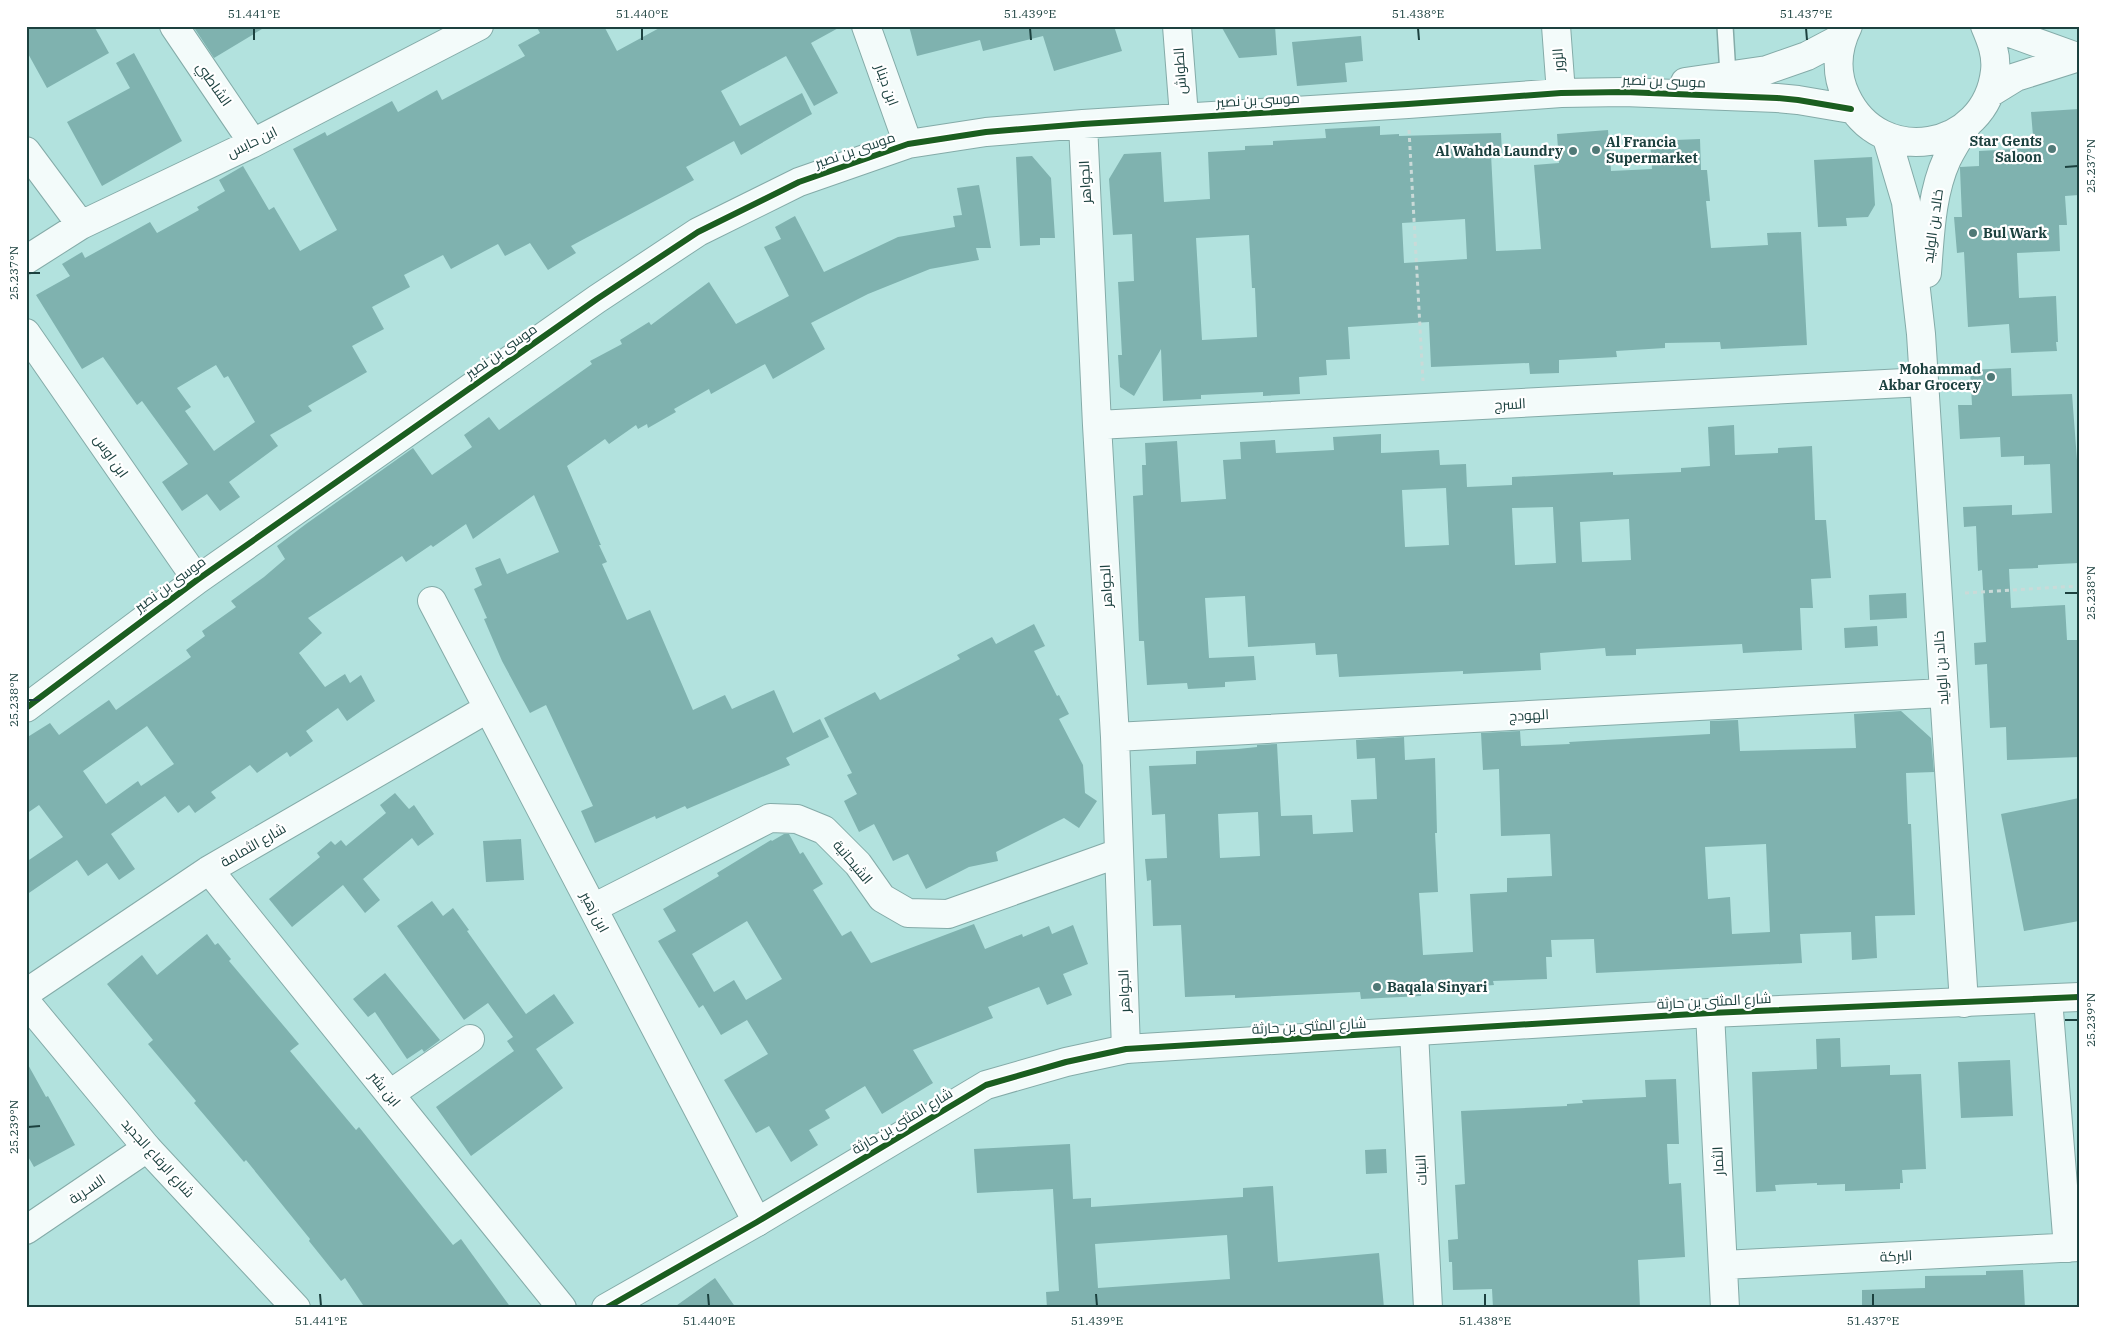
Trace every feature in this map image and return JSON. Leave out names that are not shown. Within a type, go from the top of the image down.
[{"type":"street","name":"الشاطبي","points":[[174,26],[253,142]]},
{"type":"street","name":"ابن حابس","points":[[26,260],[81,225],[253,142],[479,26]]},
{"type":"street","name":"ابن دينار","points":[[866,26],[908,144]]},
{"type":"street","name":"الطواش","points":[[1177,26],[1184,116]]},
{"type":"street","name":"الزور","points":[[1556,26],[1561,93]]},
{"type":"street","points":[[1846,32],[1838,62],[1841,86],[1851,109],[1868,126],[1888,138],[1908,142],[1929,142],[1949,136],[1967,125],[1980,110],[1990,93],[1995,70],[1993,46],[1985,26]]},
{"type":"street","points":[[1991,26],[2078,57]]},
{"type":"street","name":"موسى بن نصير","points":[[1624,92],[1767,70],[1788,64],[1846,32]]},
{"type":"street","points":[[1990,93],[2016,77],[2078,57]]},
{"type":"street","name":"موسى بن نصير","points":[[26,708],[197,580],[597,299],[698,232],[799,182],[908,144],[986,132],[1184,116],[1408,104],[1561,93],[1624,92],[1798,100],[1851,109]]},
{"type":"street","name":"الجواهر","points":[[1083,124],[1097,425],[1115,737],[1126,1049]]},
{"type":"street","name":"خالد بن الوليد","points":[[1921,334],[1931,219],[1935,197],[1948,158],[1967,125]]},
{"type":"street","name":"خالد بن الوليد","points":[[1888,138],[1903,187],[1908,215],[1921,334],[1964,1002]]},
{"type":"street","points":[[26,151],[81,225]]},
{"type":"street","name":"ابن اوس","points":[[26,333],[197,580]]},
{"type":"street","name":"السرج","points":[[1097,425],[1924,382]]},
{"type":"street","name":"ابن زهير","points":[[432,601],[757,1222]]},
{"type":"street","name":"الهودج","points":[[1115,737],[1943,693]]},
{"type":"street","name":"شارع الثمامة","points":[[26,993],[209,870],[487,709]]},
{"type":"street","name":"الشيحانية","points":[[593,908],[770,818],[797,819],[824,830],[858,864],[882,898],[908,913],[948,914],[1119,853]]},
{"type":"street","name":"ابن بشر","points":[[209,870],[562,1308]]},
{"type":"street","name":"شارع المثنى بن حارثة","points":[[606,1308],[757,1222],[986,1085],[1066,1062],[1126,1049],[1710,1013],[2079,997]]},
{"type":"street","name":"البركة","points":[[1723,1265],[2074,1247],[2048,999]]},
{"type":"street","name":"شارع الرفاع الجديد","points":[[26,1002],[147,1148],[296,1308]]},
{"type":"street","name":"الثمار","points":[[1710,1013],[1726,1308]]},
{"type":"street","name":"النبات","points":[[1414,1032],[1428,1308]]},
{"type":"street","points":[[390,1094],[470,1039]]},
{"type":"street","name":"السـرية","points":[[26,1230],[147,1148]]},
{"type":"lane","points":[[1725,26],[1728,76]]},
{"type":"path","points":[[1408,104],[1425,409]]},
{"type":"path","points":[[1937,594],[2079,586]]},
{"type":"building","points":[[26,26],[94,26],[109,53],[47,88],[26,50]]},
{"type":"building","points":[[193,26],[267,26],[214,58]]},
{"type":"building","points":[[536,26],[604,26],[617,51],[663,26],[842,26],[811,43],[838,93],[814,106],[786,56],[721,91],[740,126],[802,93],[812,114],[741,155],[734,141],[686,167],[694,180],[571,246],[576,253],[548,270],[530,243],[505,256],[498,244],[451,269],[443,255],[404,275],[410,287],[372,307],[384,329],[352,346],[367,372],[308,406],[312,411],[270,435],[278,446],[229,482],[240,497],[220,511],[207,494],[182,511],[162,482],[188,464],[142,401],[137,405],[103,357],[82,369],[36,295],[70,276],[62,264],[82,252],[85,258],[150,222],[157,233],[199,210],[197,207],[225,191],[219,180],[243,166],[269,210],[274,207],[300,251],[337,230],[293,149],[325,132],[327,136],[392,101],[398,112],[437,90],[442,100],[525,56],[518,45],[540,33]],"holes":[[[216,365],[224,378],[228,376],[255,422],[214,451],[185,411],[191,407],[177,388]]]},
{"type":"building","points":[[909,26],[1114,26],[1122,51],[1054,71],[1043,36],[983,51],[980,40],[917,56]]},
{"type":"building","points":[[1221,26],[1275,26],[1277,55],[1239,58]]},
{"type":"building","points":[[1361,36],[1363,61],[1345,63],[1347,82],[1297,86],[1292,42]]},
{"type":"building","points":[[134,53],[182,141],[102,186],[67,122],[130,88],[116,63]]},
{"type":"building","points":[[2079,109],[2079,195],[2065,196],[2067,225],[2059,225],[2060,251],[2017,253],[2019,298],[2056,296],[2057,351],[2011,353],[2009,324],[1968,327],[1964,252],[1957,253],[1954,217],[1962,217],[1960,167],[1979,166],[1979,151],[2034,148],[2031,112]]},
{"type":"building","points":[[1380,126],[1380,135],[1399,134],[1399,136],[1501,133],[1502,154],[1491,154],[1496,251],[1541,249],[1534,165],[1559,163],[1557,134],[1608,130],[1611,171],[1652,169],[1650,141],[1700,139],[1701,170],[1707,170],[1710,201],[1706,201],[1711,248],[1768,245],[1767,233],[1801,232],[1807,345],[1721,349],[1720,342],[1665,343],[1665,348],[1616,351],[1617,357],[1559,360],[1559,373],[1530,374],[1529,363],[1431,367],[1429,322],[1348,327],[1350,359],[1326,360],[1327,375],[1299,377],[1300,394],[1263,396],[1263,392],[1201,395],[1201,399],[1163,401],[1161,349],[1134,396],[1120,387],[1118,355],[1122,355],[1118,282],[1134,281],[1132,234],[1113,235],[1109,179],[1124,154],[1161,152],[1164,202],[1210,199],[1208,152],[1245,150],[1245,146],[1273,145],[1273,141],[1326,138],[1325,129]],"holes":[[[1465,219],[1467,259],[1404,263],[1402,223]],[[1249,235],[1252,288],[1255,288],[1257,337],[1202,340],[1196,238]]]},
{"type":"building","points":[[1032,156],[1051,178],[1055,238],[1040,238],[1040,245],[1020,246],[1016,157]]},
{"type":"building","points":[[1872,157],[1875,205],[1868,217],[1846,218],[1847,226],[1818,227],[1814,160]]},
{"type":"building","points":[[979,185],[991,248],[976,248],[979,260],[930,269],[868,294],[811,323],[825,349],[773,379],[765,364],[711,394],[709,389],[674,409],[676,412],[648,428],[647,424],[638,429],[636,425],[609,444],[605,439],[567,466],[601,545],[599,545],[607,562],[602,564],[627,620],[650,610],[693,710],[725,695],[732,709],[774,690],[793,733],[820,719],[829,737],[786,758],[790,765],[687,809],[685,806],[656,819],[655,816],[595,843],[581,811],[593,806],[546,705],[530,713],[502,661],[484,619],[487,618],[474,589],[482,585],[475,568],[500,558],[507,574],[559,552],[534,495],[473,539],[466,524],[433,547],[431,545],[406,562],[402,556],[308,618],[322,633],[299,653],[325,687],[345,674],[350,683],[361,675],[375,701],[347,721],[338,708],[306,731],[313,741],[290,757],[287,752],[257,773],[250,765],[211,792],[216,798],[195,813],[189,805],[178,813],[165,796],[111,834],[135,869],[119,880],[107,863],[88,876],[77,860],[26,895],[26,862],[63,837],[39,805],[26,814],[26,738],[50,723],[59,735],[109,700],[116,710],[191,657],[186,650],[205,636],[202,631],[236,607],[231,601],[285,559],[277,546],[413,448],[432,475],[472,447],[464,435],[489,417],[499,430],[592,364],[590,361],[622,344],[620,340],[649,322],[651,325],[709,282],[736,324],[789,296],[764,247],[781,239],[775,227],[795,216],[824,272],[898,237],[955,227],[953,216],[962,215],[957,188]],"holes":[[[147,726],[174,764],[141,786],[138,781],[106,804],[83,771]]]},
{"type":"building","points":[[2011,368],[2012,396],[2072,394],[2077,460],[2079,563],[2038,565],[2038,568],[2009,569],[2011,608],[2065,605],[2067,640],[2079,640],[2079,757],[2007,760],[2006,727],[1990,728],[1987,664],[1975,665],[1974,643],[1986,642],[1982,570],[1978,571],[1976,526],[1964,527],[1963,507],[2012,505],[2012,515],[2052,513],[2050,464],[2024,465],[2024,456],[2001,457],[2000,437],[1960,439],[1958,405],[1972,405],[1970,370]]},
{"type":"building","points":[[1734,425],[1735,455],[1778,453],[1778,448],[1812,446],[1815,520],[1826,520],[1831,578],[1811,579],[1813,608],[1800,608],[1802,650],[1743,653],[1742,644],[1636,649],[1636,655],[1606,656],[1605,648],[1540,653],[1541,670],[1463,674],[1463,671],[1339,677],[1337,654],[1316,655],[1315,643],[1248,647],[1245,596],[1205,598],[1209,658],[1254,656],[1256,680],[1225,682],[1225,687],[1188,689],[1187,683],[1147,685],[1144,641],[1139,641],[1133,496],[1143,495],[1142,465],[1146,465],[1145,443],[1177,441],[1181,502],[1226,499],[1223,460],[1241,459],[1240,442],[1275,440],[1276,453],[1334,450],[1333,437],[1381,434],[1381,453],[1439,450],[1440,465],[1466,464],[1467,487],[1512,485],[1512,477],[1613,472],[1613,475],[1681,472],[1681,468],[1710,466],[1708,427]],"holes":[[[1446,488],[1449,545],[1405,547],[1402,490]],[[1553,507],[1556,563],[1515,565],[1512,508]],[[1629,519],[1631,560],[1582,562],[1580,522]]]},
{"type":"building","points":[[1906,593],[1907,618],[1870,620],[1869,595]]},
{"type":"building","points":[[1034,624],[1045,646],[1034,651],[1057,696],[1059,695],[1069,714],[1059,719],[1083,765],[1085,793],[1097,801],[1079,828],[1064,818],[996,852],[998,861],[969,867],[926,889],[908,854],[893,861],[874,824],[859,832],[844,801],[857,794],[847,775],[852,773],[824,718],[875,692],[880,700],[960,659],[957,655],[992,637],[996,644]]},
{"type":"building","points":[[1877,626],[1878,646],[1845,648],[1844,628]]},
{"type":"building","points":[[1901,711],[1931,738],[1934,772],[1906,773],[1908,824],[1911,824],[1915,915],[1875,916],[1877,958],[1852,960],[1851,932],[1800,934],[1802,963],[1596,973],[1594,939],[1551,940],[1552,957],[1546,957],[1547,979],[1493,981],[1494,985],[1421,991],[1421,996],[1361,999],[1360,992],[1235,998],[1235,995],[1185,997],[1181,925],[1153,926],[1151,880],[1147,881],[1145,859],[1167,858],[1165,814],[1152,815],[1149,766],[1196,764],[1196,751],[1238,749],[1257,747],[1257,745],[1277,744],[1281,816],[1312,815],[1313,834],[1353,832],[1351,800],[1377,799],[1375,758],[1357,759],[1356,740],[1404,737],[1405,760],[1435,758],[1437,833],[1435,833],[1438,892],[1419,893],[1423,955],[1473,952],[1470,894],[1507,892],[1507,878],[1552,876],[1550,834],[1501,836],[1499,769],[1483,770],[1481,733],[1520,731],[1521,746],[1570,744],[1569,742],[1710,734],[1710,721],[1738,720],[1740,751],[1856,748],[1854,714]],"holes":[[[1258,812],[1260,856],[1220,858],[1218,814]],[[1766,844],[1770,932],[1732,934],[1730,897],[1708,899],[1705,847]]]},
{"type":"building","points":[[395,793],[409,809],[414,805],[434,834],[418,846],[412,838],[363,879],[380,900],[365,913],[343,885],[292,927],[269,899],[320,857],[317,853],[331,841],[335,845],[341,840],[346,846],[386,813],[380,805]]},
{"type":"building","points":[[2079,798],[2079,921],[2024,931],[2001,814]]},
{"type":"building","points":[[784,834],[789,834],[800,854],[803,852],[823,884],[813,890],[842,936],[851,931],[871,963],[974,924],[985,949],[1022,934],[1023,937],[1049,926],[1052,934],[1073,925],[1088,964],[1063,974],[1072,995],[1047,1005],[1039,987],[988,1007],[993,1018],[913,1050],[933,1083],[882,1114],[865,1086],[825,1110],[830,1118],[809,1130],[818,1145],[791,1162],[769,1126],[756,1133],[724,1080],[768,1054],[747,1020],[721,1035],[703,1005],[699,1008],[658,941],[676,931],[663,909],[719,876],[717,873]],"holes":[[[747,921],[782,979],[746,1000],[734,980],[714,992],[692,954]]]},
{"type":"building","points":[[521,839],[524,880],[486,882],[483,841]]},
{"type":"building","points":[[432,901],[443,916],[453,908],[469,930],[467,931],[526,1014],[554,994],[574,1023],[536,1049],[563,1088],[471,1156],[436,1107],[514,1051],[507,1041],[513,1037],[488,1003],[464,1020],[397,926]]},
{"type":"building","points":[[207,934],[215,945],[218,943],[231,959],[229,961],[299,1044],[290,1051],[356,1130],[359,1127],[453,1245],[461,1239],[511,1308],[365,1308],[345,1278],[341,1281],[309,1241],[310,1239],[246,1160],[244,1162],[194,1103],[196,1101],[148,1044],[153,1040],[107,984],[142,955],[157,975]]},
{"type":"building","points":[[385,973],[440,1040],[424,1052],[422,1049],[407,1059],[375,1012],[368,1017],[353,999]]},
{"type":"building","points":[[1840,1038],[1841,1067],[1890,1065],[1890,1075],[1921,1074],[1926,1169],[1902,1170],[1903,1183],[1900,1183],[1900,1189],[1845,1191],[1845,1184],[1817,1185],[1817,1183],[1775,1185],[1776,1191],[1756,1192],[1752,1072],[1817,1069],[1816,1039]]},
{"type":"building","points":[[2010,1060],[2013,1116],[1961,1118],[1958,1062]]},
{"type":"building","points":[[26,1061],[75,1145],[34,1167],[26,1153]]},
{"type":"building","points":[[1676,1079],[1679,1144],[1667,1144],[1669,1184],[1681,1183],[1685,1257],[1638,1260],[1640,1308],[1568,1308],[1568,1305],[1493,1308],[1492,1289],[1453,1290],[1452,1262],[1449,1262],[1448,1240],[1458,1239],[1455,1185],[1465,1184],[1461,1111],[1567,1106],[1567,1104],[1583,1103],[1582,1100],[1646,1097],[1645,1080]]},
{"type":"building","points":[[1070,1144],[1073,1199],[1091,1198],[1091,1207],[1243,1197],[1243,1188],[1273,1186],[1278,1262],[1379,1253],[1384,1308],[1047,1308],[1046,1292],[1059,1291],[1053,1189],[977,1193],[974,1149]],"holes":[[[1227,1235],[1230,1279],[1098,1288],[1095,1244]]]},
{"type":"building","points":[[1386,1149],[1387,1173],[1366,1174],[1365,1150]]},
{"type":"building","points":[[2023,1270],[2025,1308],[1862,1308],[1862,1290],[1925,1288],[1925,1276],[1986,1275],[1986,1271]]},
{"type":"building","points":[[715,1278],[736,1308],[673,1308]]},
{"type":"cycle path","points":[[26,708],[197,580],[597,299],[698,232],[799,182],[908,144],[986,132],[1083,124],[1561,93],[1624,92],[1777,98],[1851,109]]},
{"type":"cycle path","points":[[606,1308],[757,1222],[986,1085],[1066,1062],[1126,1049],[1710,1013],[2079,997]]},
{"type":"place","name":"Star Gents Saloon","points":[[2052,149]]},
{"type":"place","name":"Al Francia Supermarket","points":[[1596,150]]},
{"type":"place","name":"Al Wahda Laundry","points":[[1573,151]]},
{"type":"place","name":"Bul Wark","points":[[1973,233]]},
{"type":"place","name":"Mohammad Akbar Grocery","points":[[1991,377]]},
{"type":"place","name":"Baqala Sinyari","points":[[1377,987]]}]
